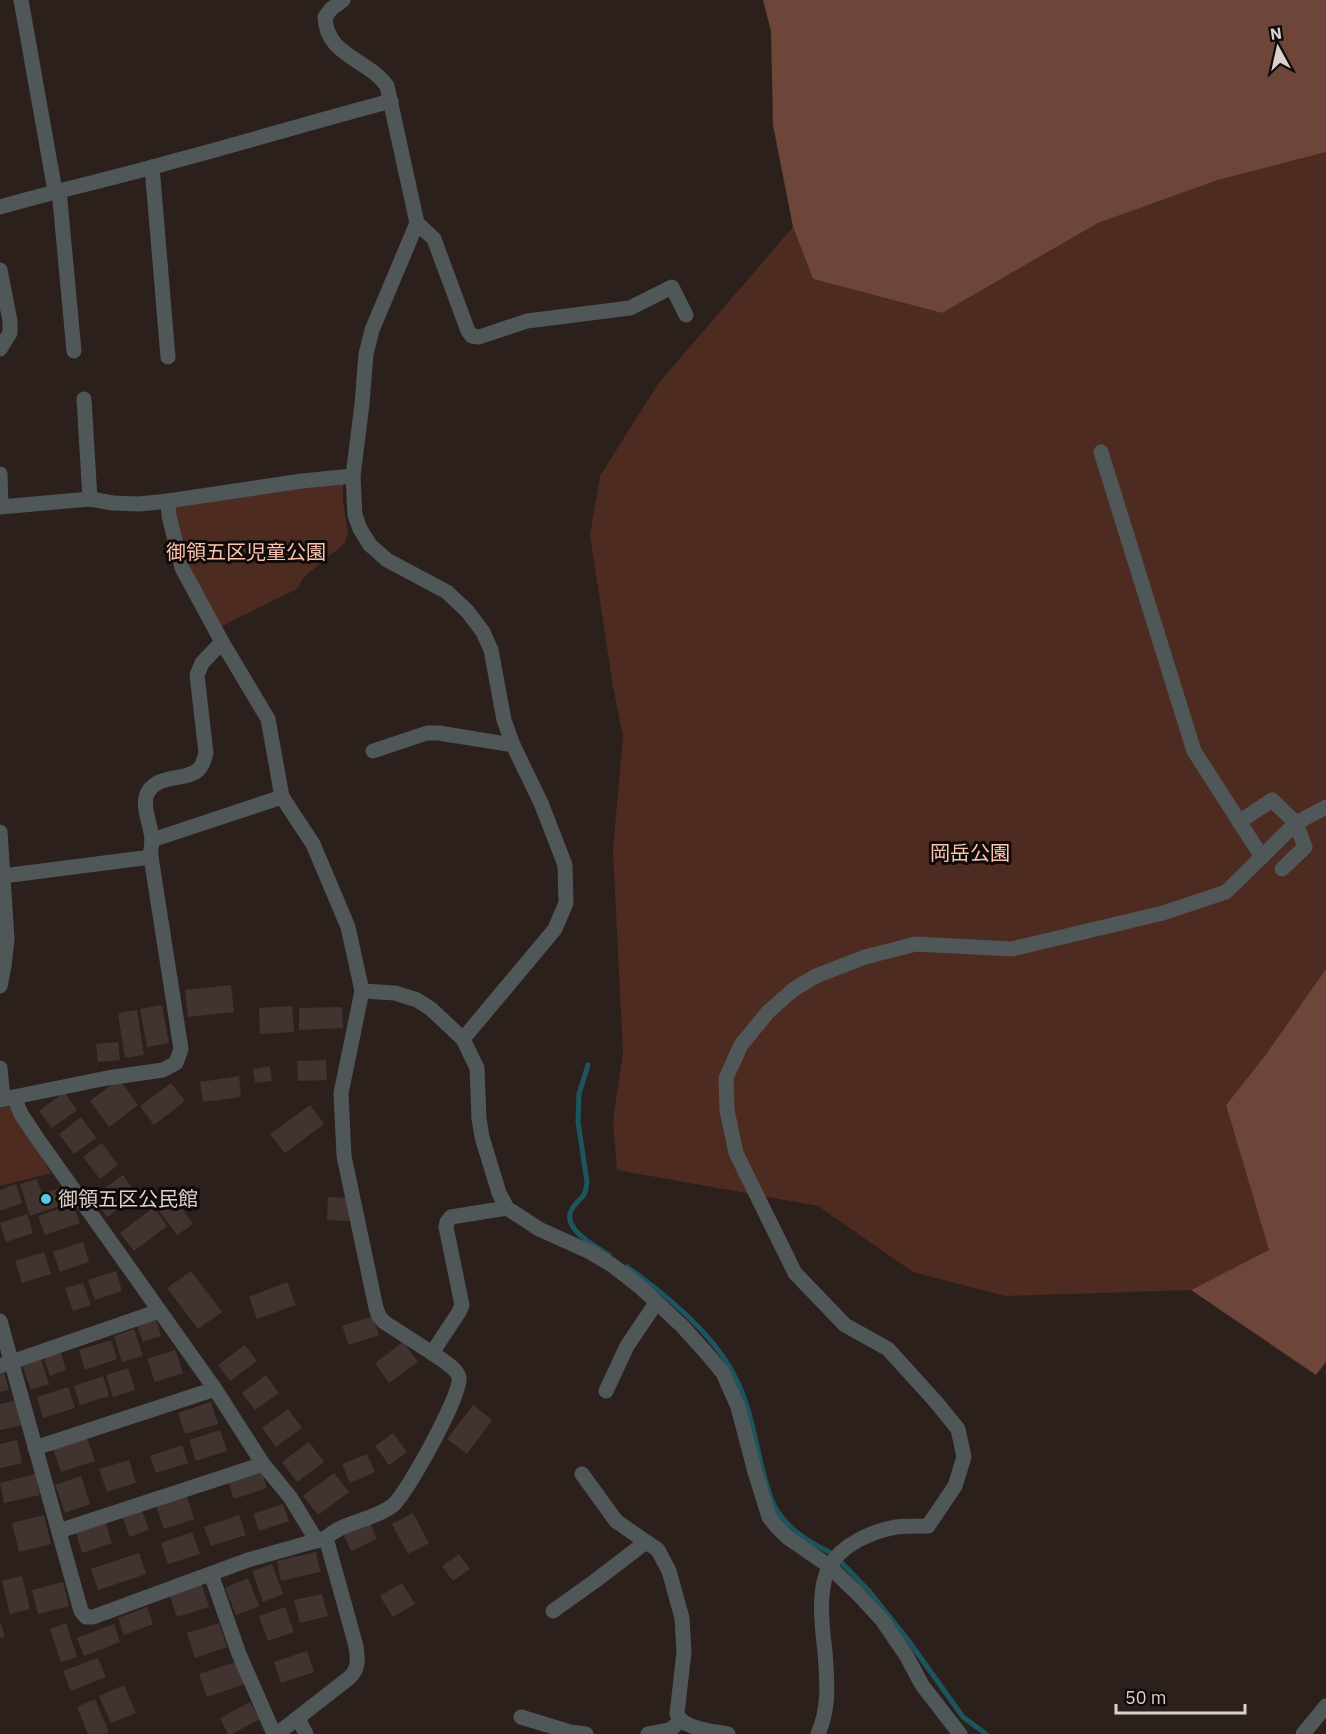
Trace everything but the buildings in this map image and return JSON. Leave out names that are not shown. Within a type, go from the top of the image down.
[{"type":"street","points":[[21,0],[57,191],[74,351]]},
{"type":"street","points":[[344,0],[324,16],[325,25],[341,51],[380,76],[387,86],[417,223],[434,239],[468,331],[472,336],[480,338],[527,321],[630,308],[672,287],[686,315]]},
{"type":"street","points":[[0,207],[391,101]]},
{"type":"street","points":[[152,167],[168,357]]},
{"type":"street","points":[[417,223],[372,330],[366,354],[353,476],[355,515],[370,545],[387,560],[447,592],[468,612],[483,632],[491,650],[504,720],[513,745],[542,803],[565,865],[566,903],[555,929],[463,1039]]},
{"type":"street","points":[[0,270],[10,321],[10,333],[0,349]]},
{"type":"street","points":[[84,399],[90,499]]},
{"type":"street","points":[[1101,452],[1194,751],[1262,857]]},
{"type":"street","points":[[0,474],[1,507],[90,499],[139,504],[353,476]]},
{"type":"street","points":[[0,1321],[6,1365],[35,1448],[81,1611],[86,1617],[93,1617],[248,1560],[321,1539],[338,1529],[390,1508],[398,1502],[409,1485],[459,1387],[460,1379],[457,1371],[384,1322],[379,1317],[376,1308],[344,1156],[341,1093],[362,991],[348,927],[313,844],[282,797],[268,719],[222,642],[182,568],[169,516],[168,501]]},
{"type":"street","points":[[6,1099],[106,1078],[163,1070],[176,1063],[181,1049],[151,857],[152,840],[146,797],[151,788],[162,780],[188,775],[203,765],[206,753],[197,675],[202,663],[222,642]]},
{"type":"street","points":[[373,751],[427,733],[513,745]]},
{"type":"street","points":[[152,840],[282,797]]},
{"type":"street","points":[[1239,822],[1272,800],[1296,823],[1305,847],[1282,869]]},
{"type":"street","points":[[818,1734],[828,1689],[822,1626],[823,1589],[829,1566],[840,1552],[865,1537],[895,1527],[928,1526],[955,1486],[964,1457],[958,1429],[902,1364],[888,1349],[845,1325],[795,1273],[736,1153],[728,1110],[726,1078],[741,1045],[768,1012],[794,989],[816,976],[865,957],[916,944],[1012,949],[1163,913],[1226,892],[1296,823],[1326,807]]},
{"type":"street","points":[[0,832],[7,939],[0,986]]},
{"type":"street","points":[[2,879],[151,857]]},
{"type":"street","points":[[362,991],[395,993],[417,1000],[431,1008],[463,1039],[477,1068],[482,1137],[499,1194],[507,1208],[539,1229],[590,1252],[612,1265],[703,1348],[723,1373],[738,1407],[769,1517],[787,1537],[829,1566],[882,1620],[906,1655],[922,1685],[960,1734]]},
{"type":"street","points":[[0,1068],[6,1099],[21,1114],[215,1389],[263,1464],[321,1539],[356,1646],[355,1672],[276,1734],[239,1654],[211,1574]]},
{"type":"street","points":[[432,1353],[462,1305],[446,1227],[447,1222],[451,1217],[507,1208]]},
{"type":"street","points":[[606,1391],[627,1346],[656,1303]]},
{"type":"street","points":[[6,1365],[159,1311]]},
{"type":"street","points":[[35,1448],[215,1389]]},
{"type":"street","points":[[59,1531],[263,1464]]},
{"type":"street","points":[[582,1474],[616,1521],[658,1550],[669,1571],[682,1618],[684,1652],[677,1714],[680,1721],[728,1734]]},
{"type":"street","points":[[553,1611],[646,1542]]},
{"type":"street","points":[[1303,1734],[1326,1706]]},
{"type":"street","points":[[521,1717],[570,1732],[586,1734]]},
{"type":"street","points":[[298,1718],[306,1734]]},
{"type":"street","points":[[648,1734],[670,1730],[680,1721]]},
{"type":"green space","name":"岡岳公園","points":[[1326,152],[1326,969],[1264,1057],[1226,1105],[1270,1250],[1191,1290],[1005,1296],[913,1272],[818,1206],[617,1170],[613,1121],[623,1053],[613,850],[623,736],[613,687],[590,535],[600,476],[658,384],[793,227],[813,279],[942,313],[1098,223],[1218,180]]},
{"type":"green space","name":"御領五区児童公園","points":[[343,484],[343,502],[348,533],[345,543],[304,577],[297,589],[222,626],[190,573],[182,547],[175,507],[252,494]]},
{"type":"green space","points":[[9,1106],[51,1173],[0,1186],[0,1108]]},
{"type":"shaded area","points":[[763,0],[1326,0],[1326,152],[1218,180],[1098,223],[942,313],[813,279],[793,227],[773,125],[771,31]]},
{"type":"shaded area","points":[[1326,969],[1326,1362],[1316,1375],[1191,1290],[1269,1250],[1226,1105],[1264,1057]]},
{"type":"waterway","points":[[588,1065],[579,1094],[578,1122],[587,1182],[582,1198],[570,1214],[570,1221],[580,1235],[609,1255]]},
{"type":"waterway","points":[[627,1267],[691,1319],[719,1351],[743,1394],[770,1497],[775,1507],[799,1534],[831,1553]]},
{"type":"waterway","points":[[840,1561],[869,1591],[908,1640],[963,1717],[986,1734]]},
{"type":"place","name":"御領五区公民館","points":[[46,1199]]}]
